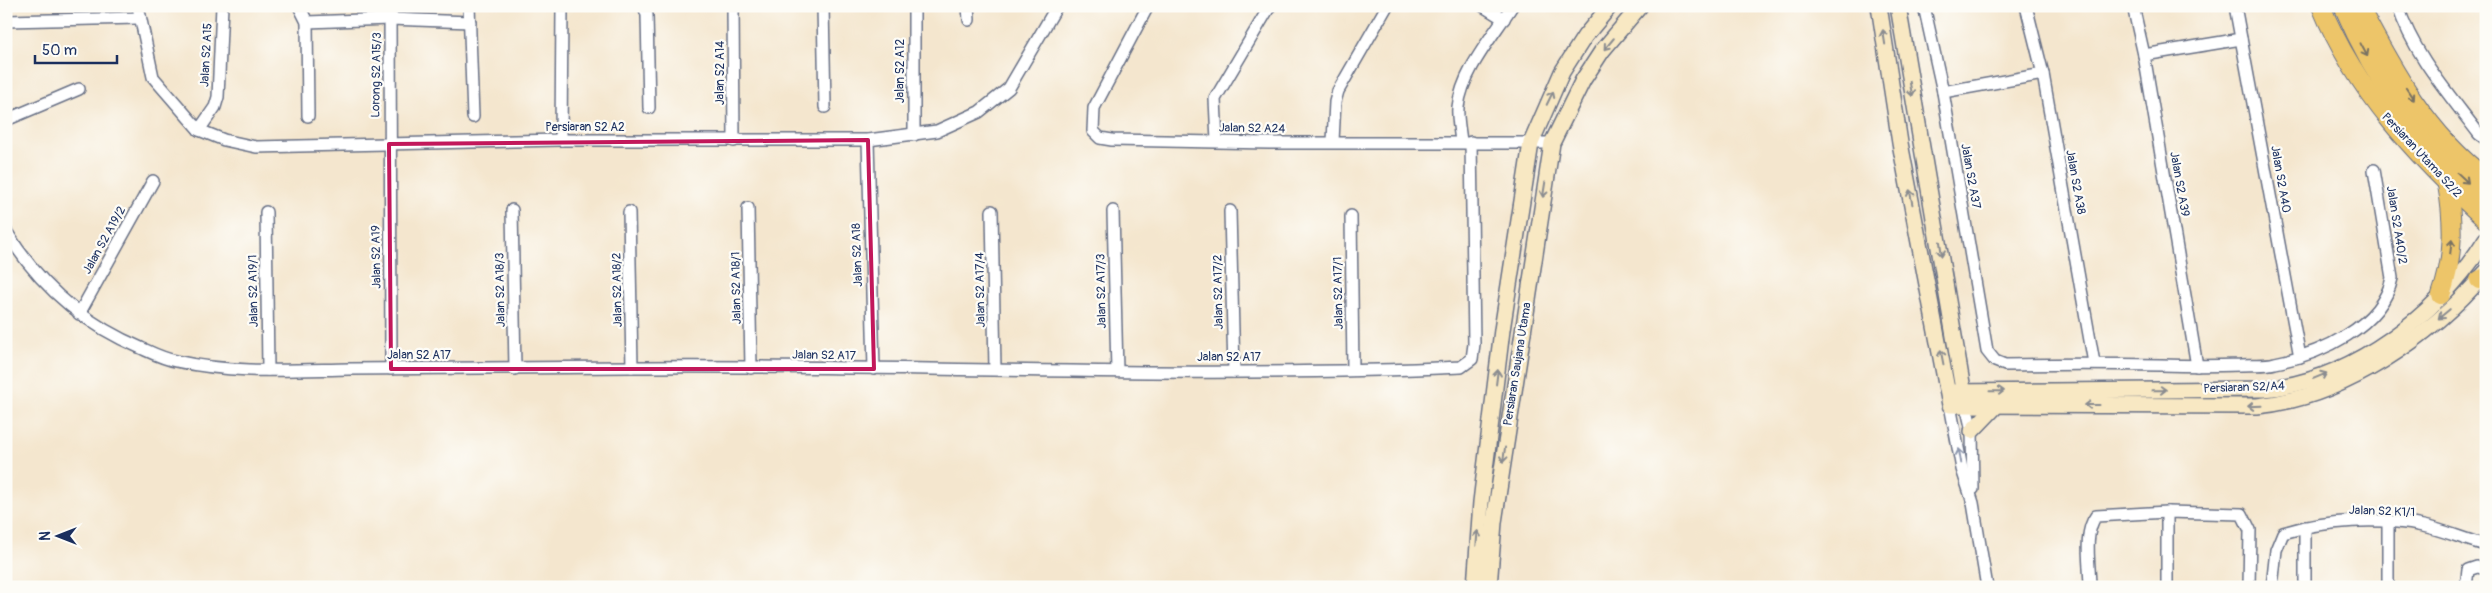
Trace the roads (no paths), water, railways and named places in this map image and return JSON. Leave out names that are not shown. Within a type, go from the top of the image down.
[{"type":"main road","name":"Persiaran Utama S2/2","points":[[2321,6],[2338,42],[2390,124],[2447,185],[2486,220]]},
{"type":"main road","name":"Persiaran Utama S2/2","points":[[2343,6],[2376,72],[2421,135],[2450,166],[2486,198]]},
{"type":"main road","points":[[2359,6],[2385,57],[2413,99],[2444,140],[2486,178]]},
{"type":"main road","points":[[2441,294],[2449,270],[2453,235],[2447,185]]},
{"type":"street","name":"Jalan S2 A15","points":[[199,130],[215,107],[218,97],[222,6]]},
{"type":"street","points":[[299,6],[307,22],[308,116]]},
{"type":"street","name":"Lorong S2 A15/3","points":[[388,144],[390,6]]},
{"type":"street","points":[[469,6],[473,117]]},
{"type":"street","points":[[561,140],[562,6]]},
{"type":"street","points":[[644,6],[646,15],[649,108]]},
{"type":"street","name":"Jalan S2 A14","points":[[733,6],[734,140]]},
{"type":"street","points":[[823,6],[825,107]]},
{"type":"street","name":"Jalan S2 A12","points":[[914,6],[914,135]]},
{"type":"street","points":[[968,6],[968,20]]},
{"type":"street","name":"Persiaran S2 A2","points":[[139,12],[153,77],[199,130],[224,140],[256,147],[561,140],[868,140],[937,131],[979,112],[1009,88],[1057,6]]},
{"type":"street","name":"Jalan S2 A24","points":[[1148,6],[1094,108],[1093,131],[1100,138],[1112,140],[1269,143],[1333,141],[1552,142]]},
{"type":"street","points":[[1216,141],[1215,98],[1270,6]]},
{"type":"street","points":[[1333,141],[1335,102],[1338,91],[1387,6]]},
{"type":"street","points":[[1483,6],[1504,19]]},
{"type":"street","points":[[1466,142],[1458,108],[1462,91],[1472,67],[1512,6]]},
{"type":"street","name":"Persiaran Saujana Utama","points":[[1475,587],[1481,502],[1502,330],[1531,142],[1562,72],[1585,36],[1610,6]]},
{"type":"street","name":"Persiaran Saujana Utama","points":[[1489,587],[1495,513],[1552,142],[1583,80],[1602,51],[1640,6]]},
{"type":"street","points":[[1879,6],[1900,143],[1962,469],[1973,503],[1987,587]]},
{"type":"street","points":[[1898,6],[1972,431],[1973,503]]},
{"type":"street","name":"Jalan S2 A37","points":[[1924,6],[1943,92],[1987,351]]},
{"type":"street","name":"Jalan S2 A38","points":[[2026,6],[2043,74],[2094,363]]},
{"type":"street","name":"Jalan S2 A39","points":[[2133,6],[2144,55],[2197,366]]},
{"type":"street","name":"Jalan S2 A40","points":[[2235,6],[2300,357]]},
{"type":"street","points":[[2398,6],[2403,24],[2433,73],[2479,134],[2486,139]]},
{"type":"street","points":[[6,22],[139,12]]},
{"type":"street","points":[[307,22],[390,19],[470,22]]},
{"type":"street","points":[[2144,55],[2242,39]]},
{"type":"street","points":[[1943,92],[2043,74]]},
{"type":"street","points":[[6,120],[79,89]]},
{"type":"street","name":"Jalan S2 A18","points":[[868,140],[874,369]]},
{"type":"street","name":"Jalan S2 A17","points":[[6,231],[16,247],[48,286],[78,314],[114,336],[172,361],[224,369],[632,367],[1234,372],[1461,367],[1472,359],[1474,334],[1466,142]]},
{"type":"street","name":"Jalan S2 A19","points":[[388,144],[390,369]]},
{"type":"street","name":"Jalan S2 A40/2","points":[[1987,351],[1995,361],[2005,365],[2094,363],[2197,366],[2273,364],[2300,357],[2330,345],[2357,328],[2380,306],[2389,294],[2392,278],[2374,170]]},
{"type":"street","name":"Jalan S2 A19/2","points":[[78,314],[154,180]]},
{"type":"street","name":"Jalan S2 A18/1","points":[[748,208],[751,368]]},
{"type":"street","name":"Jalan S2 A18/3","points":[[512,210],[514,369]]},
{"type":"street","name":"Jalan S2 A17/3","points":[[1113,211],[1117,371]]},
{"type":"street","name":"Jalan S2 A19/1","points":[[266,212],[268,370]]},
{"type":"street","name":"Jalan S2 A18/2","points":[[629,212],[632,367]]},
{"type":"street","name":"Jalan S2 A17/4","points":[[992,212],[995,369]]},
{"type":"street","name":"Jalan S2 A17/2","points":[[1230,212],[1234,372]]},
{"type":"street","name":"Jalan S2 A17/1","points":[[1351,216],[1354,369]]},
{"type":"street","name":"Persiaran S2/A4","points":[[1949,399],[2283,388],[2309,380],[2366,354],[2409,324],[2441,294],[2486,239]]},
{"type":"street","name":"Persiaran S2/A4","points":[[1965,398],[1997,405],[2257,406],[2284,404],[2365,371],[2396,353],[2447,312],[2484,276]]},
{"type":"street","points":[[1972,431],[1997,405]]},
{"type":"street","points":[[2167,512],[2167,587]]},
{"type":"street","points":[[2090,587],[2089,533],[2091,522],[2096,516],[2167,512],[2242,514],[2250,530],[2249,587]]},
{"type":"street","points":[[2388,522],[2388,587]]},
{"type":"street","name":"Jalan S2 K1/1","points":[[2272,587],[2276,550],[2282,533],[2305,527],[2346,523],[2388,522],[2424,526],[2486,545]]},
{"type":"street","points":[[2305,527],[2305,587]]},
{"type":"street","points":[[2466,587],[2468,570],[2477,567],[2486,569]]}]
